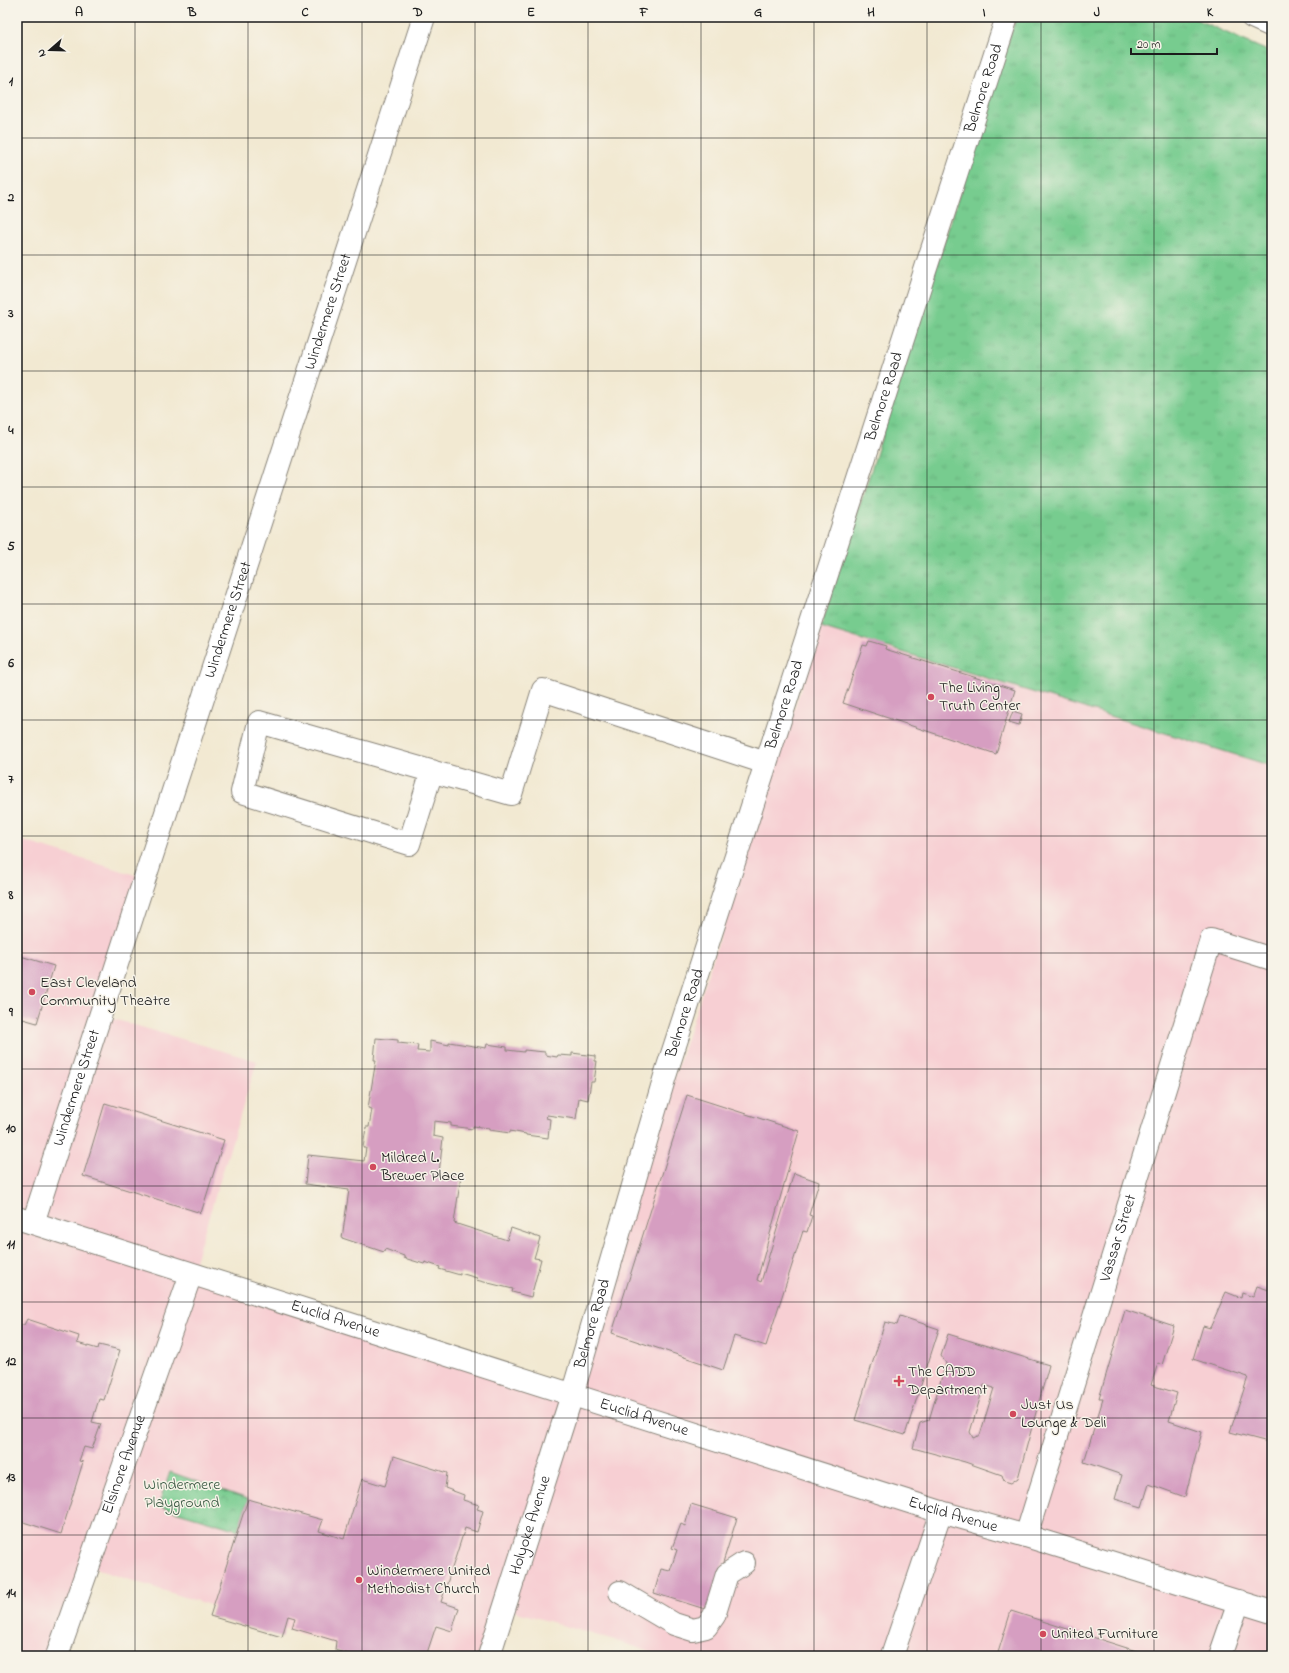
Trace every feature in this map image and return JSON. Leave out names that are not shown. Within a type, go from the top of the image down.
[{"type":"street","name":"Windermere Street","points":[[25,1221],[424,17]]},
{"type":"street","name":"Belmore Road","points":[[572,1395],[665,1076],[1007,17]]},
{"type":"street","points":[[1252,17],[1272,26]]},
{"type":"street","points":[[432,771],[409,844],[242,792],[259,722],[432,771],[511,794],[543,690],[766,763]]},
{"type":"street","name":"Vassar Street","points":[[1026,1536],[1211,940],[1272,959]]},
{"type":"street","name":"Euclid Avenue","points":[[25,1221],[941,1512],[1026,1536],[1272,1612]]},
{"type":"street","name":"Elsinore Avenue","points":[[57,1656],[191,1274]]},
{"type":"street","name":"Holyoke Avenue","points":[[488,1656],[572,1395]]},
{"type":"street","points":[[892,1656],[941,1512]]},
{"type":"street","points":[[620,1592],[674,1624],[693,1630],[706,1627],[714,1616],[727,1574],[744,1563]]},
{"type":"street","points":[[1220,1656],[1239,1601]]},
{"type":"shaded area","points":[[821,627],[1272,766],[1272,1656],[666,1656],[504,1608],[489,1656],[372,1656],[89,1567],[57,1656],[17,1656],[17,839],[145,878],[100,1015],[257,1061],[191,1274],[571,1395]]},
{"type":"green space","points":[[1016,17],[1191,17],[1272,53],[1272,766],[821,627]]},
{"type":"green space","name":"Windermere Playground","points":[[170,1472],[248,1499],[238,1530],[158,1506]]},
{"type":"building","points":[[869,641],[886,646],[885,649],[1015,690],[996,754],[843,703],[863,645],[867,646]]},
{"type":"building","points":[[1013,711],[1022,714],[1019,725],[1009,722]]},
{"type":"building","name":"East Cleveland Community Theatre","points":[[17,955],[54,966],[37,1023],[23,1019],[17,1039]]},
{"type":"building","name":"Mildred L. Brewer Place","points":[[376,1038],[398,1040],[398,1043],[418,1045],[417,1051],[430,1052],[430,1041],[449,1045],[449,1042],[486,1048],[487,1044],[507,1047],[507,1050],[545,1052],[545,1055],[557,1057],[558,1055],[572,1056],[572,1053],[595,1056],[595,1061],[597,1061],[594,1082],[591,1082],[588,1100],[579,1098],[576,1119],[547,1115],[546,1118],[550,1119],[548,1138],[510,1131],[510,1133],[489,1130],[489,1128],[473,1126],[473,1129],[451,1126],[451,1123],[434,1121],[433,1136],[443,1138],[439,1173],[461,1176],[454,1223],[507,1240],[511,1228],[540,1238],[534,1258],[541,1259],[531,1297],[512,1292],[513,1289],[476,1280],[477,1278],[460,1273],[460,1275],[439,1269],[440,1267],[425,1262],[424,1264],[404,1258],[404,1256],[385,1249],[384,1252],[342,1238],[349,1190],[305,1184],[308,1155],[364,1161],[366,1148],[363,1148],[366,1127],[369,1127],[372,1109],[368,1108],[376,1060],[374,1060]]},
{"type":"building","points":[[687,1095],[799,1131],[757,1280],[761,1282],[794,1173],[819,1182],[809,1215],[812,1216],[807,1232],[803,1231],[766,1346],[734,1336],[723,1370],[612,1333]]},
{"type":"building","points":[[105,1103],[224,1140],[201,1213],[83,1176]]},
{"type":"building","points":[[1257,1286],[1272,1291],[1272,1443],[1230,1432],[1248,1377],[1193,1359],[1203,1326],[1210,1328],[1226,1292],[1241,1298],[1242,1293],[1253,1297]]},
{"type":"building","points":[[1125,1310],[1174,1326],[1162,1365],[1158,1363],[1151,1385],[1177,1393],[1169,1421],[1202,1432],[1185,1497],[1149,1484],[1142,1507],[1115,1499],[1122,1475],[1084,1462],[1103,1399],[1099,1399]]},
{"type":"building","points":[[900,1316],[939,1329],[905,1435],[855,1420],[885,1322],[897,1325]]},
{"type":"building","points":[[27,1319],[79,1336],[77,1343],[98,1349],[99,1345],[120,1350],[104,1400],[99,1399],[92,1422],[101,1424],[92,1449],[84,1447],[79,1461],[83,1462],[61,1534],[17,1520],[17,1334],[21,1325],[24,1325]]},
{"type":"building","points":[[948,1334],[1049,1365],[1018,1478],[1011,1483],[1004,1481],[1002,1475],[965,1462],[913,1448],[920,1423],[929,1420],[946,1363],[941,1356]],"holes":[[[984,1385],[994,1388],[980,1435],[973,1438],[970,1432]]]},
{"type":"building","points":[[394,1456],[447,1473],[445,1488],[464,1495],[463,1500],[479,1505],[477,1509],[483,1511],[477,1532],[465,1528],[441,1602],[459,1608],[452,1631],[436,1626],[426,1656],[354,1656],[335,1650],[336,1641],[292,1628],[295,1618],[288,1616],[282,1637],[210,1616],[248,1499],[323,1520],[319,1531],[344,1539],[362,1479],[385,1486]]},
{"type":"building","points":[[691,1504],[737,1518],[708,1610],[654,1593],[661,1569],[670,1571],[677,1550],[672,1548],[681,1524],[685,1526]]},
{"type":"building","name":"United Furniture","points":[[1011,1611],[1152,1656],[997,1656]]},
{"type":"place","name":"The Living Truth Center","points":[[931,697]]},
{"type":"place","name":"East Cleveland Community Theatre","points":[[32,992]]},
{"type":"place","name":"Mildred L. Brewer Place","points":[[373,1167]]},
{"type":"place","name":"The CADD Department","points":[[899,1381]]},
{"type":"place","name":"Just Us Lounge & Deli","points":[[1013,1414]]},
{"type":"place","name":"Windermere United Methodist Church","points":[[359,1580]]},
{"type":"place","name":"United Furniture","points":[[1043,1634]]}]
